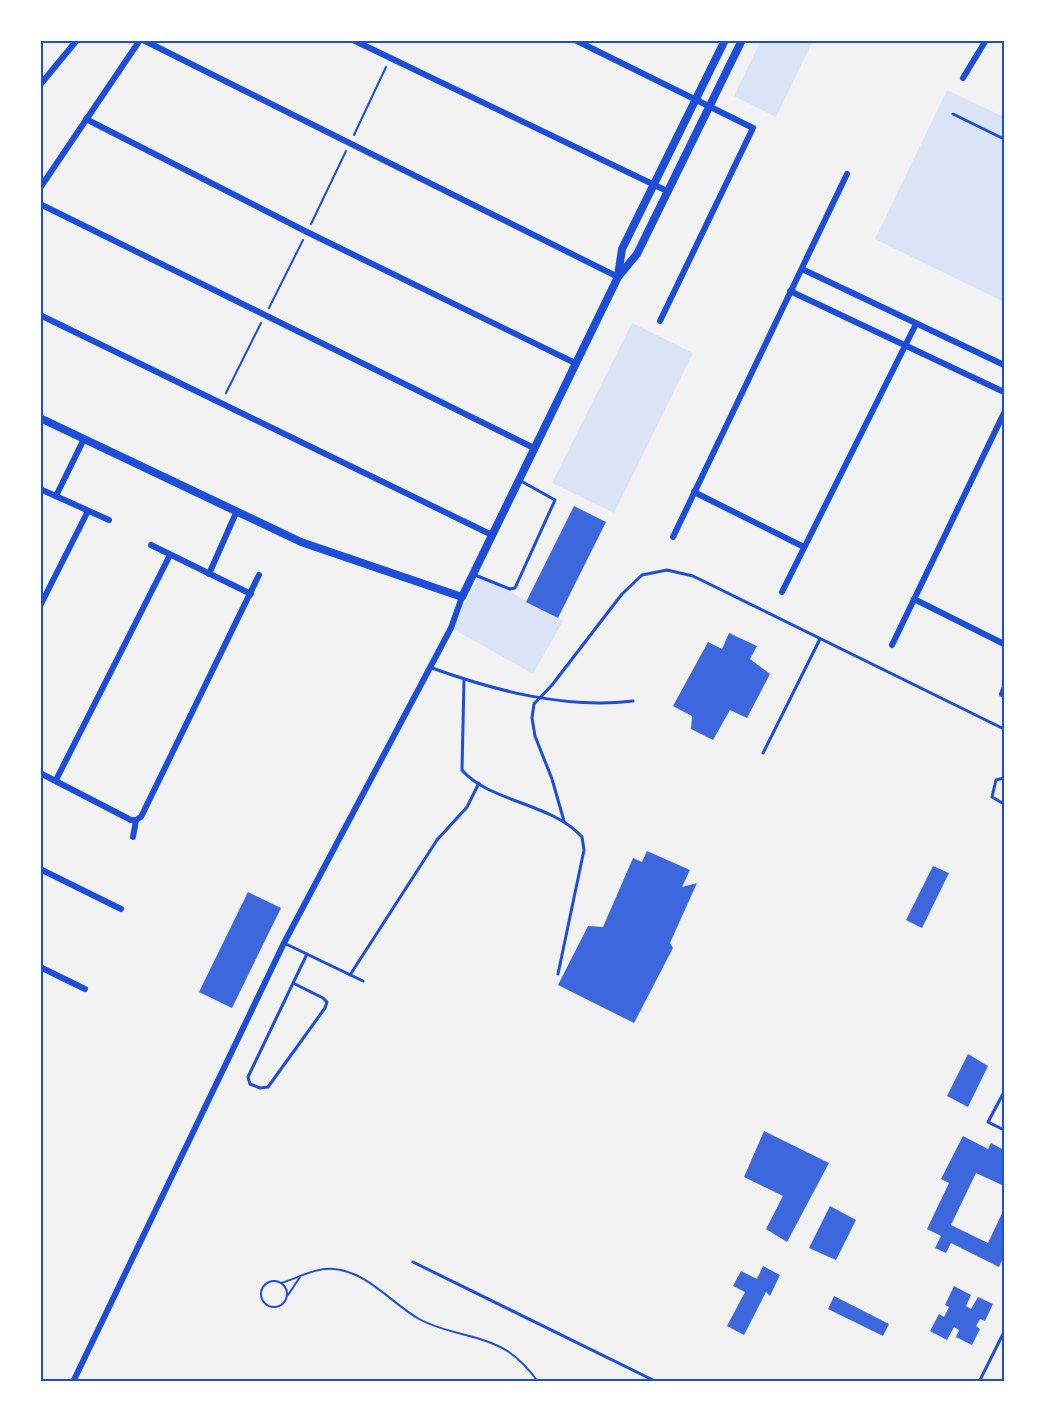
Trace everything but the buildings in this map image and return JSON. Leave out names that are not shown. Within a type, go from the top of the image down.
[{"type":"street","points":[[40,85],[77,40]]},
{"type":"street","points":[[40,188],[142,40],[618,277]]},
{"type":"street","points":[[353,40],[668,191]]},
{"type":"street","points":[[575,40],[753,128],[660,321]]},
{"type":"street","points":[[618,277],[622,249],[725,40]]},
{"type":"street","points":[[73,1382],[284,943],[451,628],[462,597],[575,363],[618,277],[637,254],[742,40]]},
{"type":"street","points":[[963,78],[986,40]]},
{"type":"street","points":[[86,119],[307,232],[575,363]]},
{"type":"street","points":[[673,537],[847,174]]},
{"type":"street","points":[[40,204],[534,448]]},
{"type":"street","points":[[802,269],[1005,365]]},
{"type":"street","points":[[790,291],[1005,392]]},
{"type":"street","points":[[40,315],[492,535]]},
{"type":"street","points":[[782,592],[916,324]]},
{"type":"street","points":[[892,645],[1005,413]]},
{"type":"street","points":[[40,418],[236,513],[349,561],[462,597]]},
{"type":"street","points":[[56,496],[84,440]]},
{"type":"street","points":[[40,489],[109,520]]},
{"type":"street","points":[[694,492],[804,547]]},
{"type":"street","points":[[40,606],[88,511]]},
{"type":"street","points":[[209,574],[236,513]]},
{"type":"street","points":[[152,545],[251,594]]},
{"type":"street","points":[[56,780],[170,555]]},
{"type":"street","points":[[40,772],[130,820],[141,817],[259,575]]},
{"type":"street","points":[[914,599],[1005,644]]},
{"type":"street","points":[[133,837],[136,820]]},
{"type":"street","points":[[40,869],[121,909]]},
{"type":"street","points":[[40,968],[85,989]]},
{"type":"lane","points":[[953,114],[1005,139]]},
{"type":"lane","points":[[473,574],[510,589],[515,588],[555,506],[553,497],[519,479]]},
{"type":"lane","points":[[564,821],[552,779],[535,736],[532,718],[534,704],[552,685],[622,594],[642,575],[651,573],[667,570],[693,576],[1005,729]]},
{"type":"lane","points":[[763,753],[820,639]]},
{"type":"lane","points":[[430,667],[464,680],[539,698],[589,704],[633,701]]},
{"type":"lane","points":[[464,680],[462,771],[479,783],[564,821],[582,837],[584,850],[558,974]]},
{"type":"lane","points":[[1005,778],[996,780],[991,792],[992,797],[1005,804]]},
{"type":"lane","points":[[350,975],[437,840],[467,807],[479,783]]},
{"type":"lane","points":[[284,943],[363,981]]},
{"type":"lane","points":[[293,983],[327,1002],[325,1008],[268,1086],[260,1088],[250,1084],[248,1077],[293,983],[307,954]]},
{"type":"lane","points":[[1005,1092],[988,1122],[1005,1130]]},
{"type":"lane","points":[[413,1262],[657,1382]]},
{"type":"lane","points":[[979,1382],[1005,1332]]},
{"type":"path","points":[[300,1277],[285,1301],[273,1307],[263,1300],[261,1293],[268,1282],[281,1282],[300,1277],[317,1269],[334,1269],[356,1275],[420,1319],[439,1328],[482,1338],[509,1352],[524,1364],[538,1382]]},
{"type":"path","points":[[281,1282],[288,1295]]},
{"type":"shaded area","points":[[761,40],[813,41],[776,117],[734,96]]},
{"type":"shaded area","points":[[947,90],[1004,117],[1004,302],[875,239]]},
{"type":"shaded area","points":[[632,323],[693,353],[614,513],[552,483]]},
{"type":"shaded area","points":[[480,575],[563,621],[533,674],[451,628]]}]
